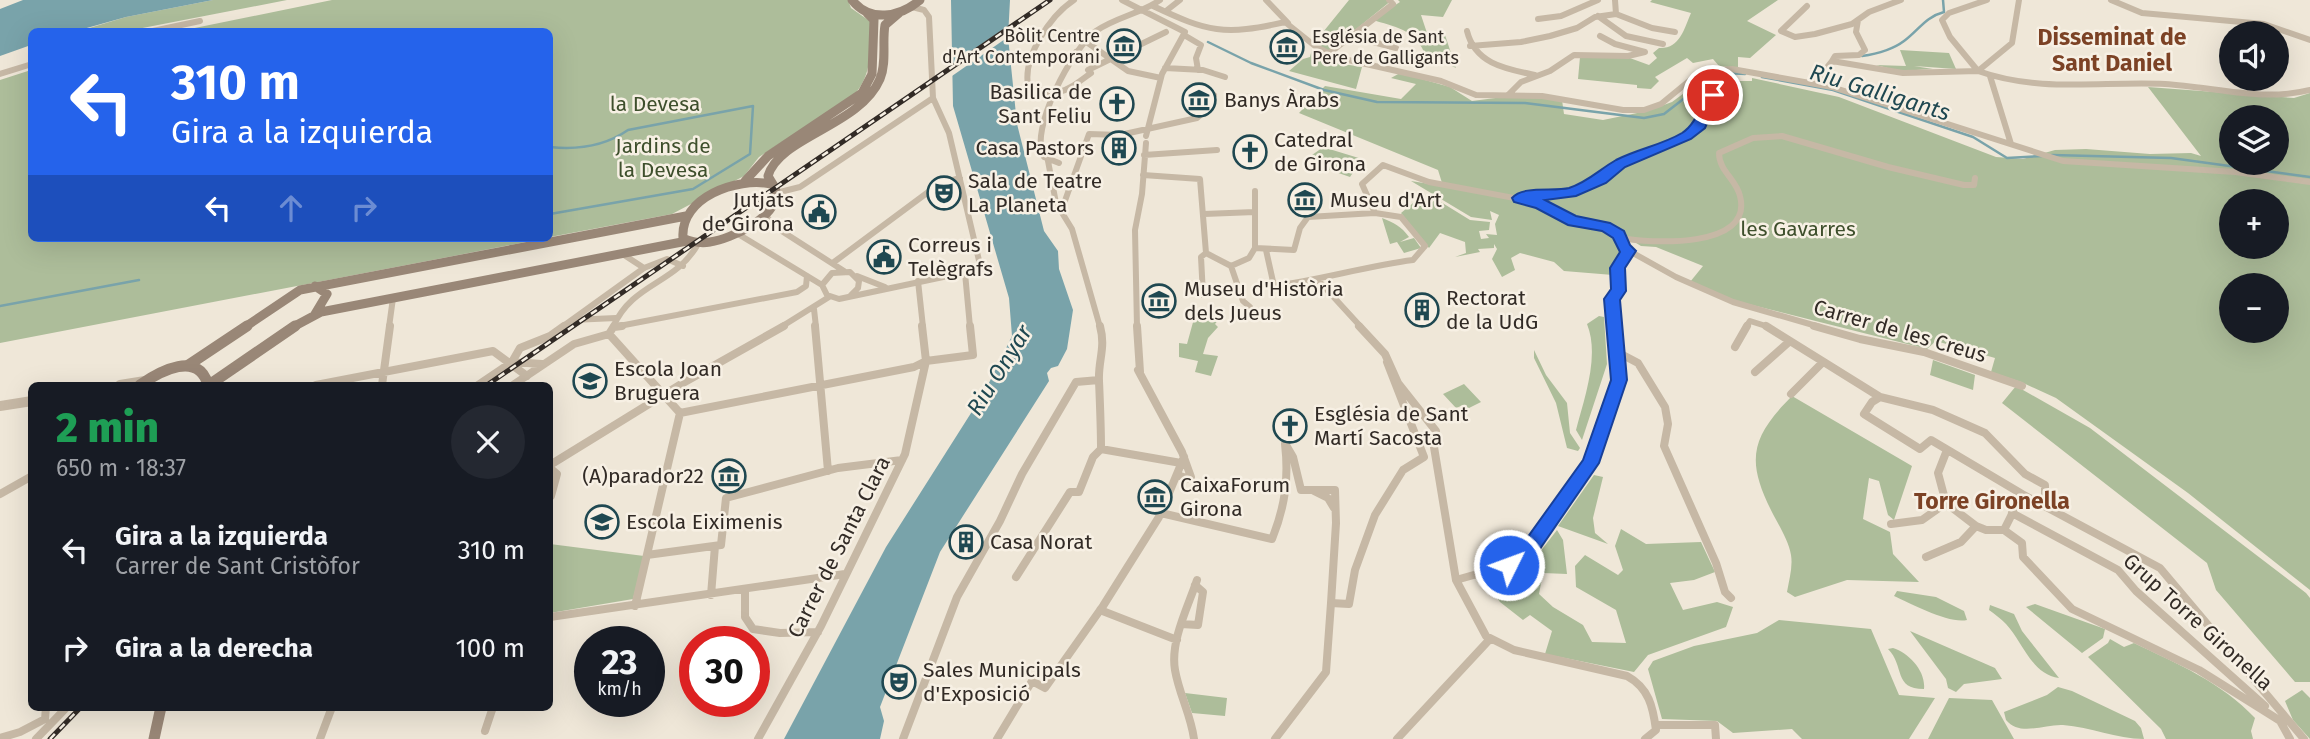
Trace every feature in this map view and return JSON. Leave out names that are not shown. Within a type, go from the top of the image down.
[{"type":"main road","points":[[745,181],[760,162],[847,105],[866,87],[873,66],[874,20],[852,0]]},
{"type":"main road","points":[[315,314],[687,241],[698,244],[715,243],[738,234],[764,214],[773,188],[768,171],[775,161],[856,108],[873,92],[883,70],[885,26],[916,3]]},
{"type":"main road","points":[[867,13],[899,13]]},
{"type":"main road","points":[[553,241],[686,216],[712,195],[745,181],[762,180],[773,188]]},
{"type":"main road","points":[[686,216],[680,232],[687,241]]},
{"type":"main road","points":[[145,382],[167,369],[187,366],[300,290],[548,242]]},
{"type":"main road","points":[[213,382],[315,314],[325,302],[327,294],[315,286]]},
{"type":"main road","points":[[187,366],[204,373],[207,382]]},
{"type":"main road","points":[[154,739],[160,711]]},
{"type":"street","points":[[1074,0],[1060,5],[1041,34],[1027,79],[1028,85],[1056,93],[1075,86],[1091,73],[1088,70],[1166,32]]},
{"type":"street","points":[[1122,0],[1185,32],[1184,35],[1201,45],[1196,58],[1198,70]]},
{"type":"street","points":[[1072,494],[1079,492],[1093,457],[1101,449],[1102,399],[1099,380],[1104,347],[1072,229],[1056,203],[1048,161],[1042,154],[1040,141],[1059,86],[1076,52],[1085,41],[1114,20],[1153,6],[1160,0]]},
{"type":"street","points":[[1166,11],[1180,0]]},
{"type":"street","points":[[1266,0],[1289,24],[1328,54],[1348,61],[1441,81],[1476,95],[1509,94],[1565,99],[1634,111],[1656,107],[1695,75],[1711,69],[1738,70],[1824,85],[2063,161],[2235,172],[2310,182]]},
{"type":"street","points":[[1538,19],[1561,16],[1598,0]]},
{"type":"street","points":[[1615,0],[1616,14]]},
{"type":"street","points":[[1807,6],[1781,31],[1802,37],[1858,20],[1869,12],[1901,0]]},
{"type":"street","points":[[1978,71],[1950,37],[1942,20],[1949,13],[1987,0]]},
{"type":"street","points":[[1978,71],[1982,63],[2002,54],[2012,43],[2020,0]]},
{"type":"street","points":[[2111,0],[2154,15],[2264,24],[2308,42]]},
{"type":"street","points":[[1328,54],[1391,2]]},
{"type":"street","points":[[738,234],[822,285],[829,297],[839,299],[978,270],[960,178],[942,113],[933,98],[929,16],[916,3]]},
{"type":"street","points":[[1153,6],[1211,30],[1254,29],[1276,22],[1289,24]]},
{"type":"street","points":[[1470,46],[1521,42],[1550,36],[1577,28],[1598,16],[1616,14],[1653,28],[1675,32]]},
{"type":"street","points":[[1598,16],[1626,36],[1663,44]]},
{"type":"street","points":[[1824,85],[1828,66],[1835,56],[1860,55],[1865,50],[1858,41],[1858,20]]},
{"type":"street","points":[[167,28],[200,21]]},
{"type":"street","points":[[1467,31],[1470,46],[1491,63],[1535,75]]},
{"type":"street","points":[[1140,372],[1135,230],[1144,155],[1161,78],[1184,35]]},
{"type":"street","points":[[1350,36],[1396,48]]},
{"type":"street","points":[[1509,94],[1519,82],[1552,70],[1558,62],[1570,56],[1635,55],[1645,52],[1615,44],[1600,36]]},
{"type":"street","points":[[1085,41],[1128,71],[1161,78]]},
{"type":"street","points":[[1076,52],[1101,63]]},
{"type":"street","points":[[1832,61],[1903,73],[1978,71],[1990,76],[2045,84],[2161,84],[2286,95],[2310,90]]},
{"type":"street","points":[[0,74],[28,65]]},
{"type":"street","points":[[1165,68],[1198,70],[1226,76]]},
{"type":"street","points":[[1990,76],[2011,144]]},
{"type":"street","points":[[1062,209],[1089,134],[1121,135],[1132,131],[1147,137],[1198,118],[1214,95]]},
{"type":"street","points":[[1519,198],[1571,192],[1601,179],[1620,164],[1686,136],[1701,125],[1713,95]]},
{"type":"street","points":[[773,188],[800,187],[933,98]]},
{"type":"street","points":[[1375,213],[1362,184],[1383,165],[1436,184],[1541,204],[1573,221],[1605,227],[1620,238],[1644,242],[1683,241],[1704,237],[1727,226],[1739,216],[1741,195],[1717,156],[1721,151],[1748,139],[1764,136],[1794,138],[1888,167],[1964,185],[1974,185],[1975,178]]},
{"type":"street","points":[[1144,155],[1217,150]]},
{"type":"street","points":[[1048,161],[1059,163]]},
{"type":"street","points":[[1143,175],[1200,179],[1206,253]]},
{"type":"street","points":[[834,262],[939,184],[960,178]]},
{"type":"street","points":[[1231,266],[1250,258],[1255,248],[1255,191]]},
{"type":"street","points":[[1204,214],[1255,212]]},
{"type":"street","points":[[1255,248],[1294,250],[1300,228],[1308,217],[1375,213],[1401,217],[1426,246],[1413,260],[1374,265],[1318,280],[1274,286],[1272,271],[1266,262],[1266,250]]},
{"type":"street","points":[[764,214],[773,225],[834,262],[844,271],[893,288]]},
{"type":"street","points":[[1456,580],[1517,562],[1540,535],[1591,463],[1619,380],[1619,353],[1612,299],[1619,291],[1618,268],[1629,251],[1624,248],[1620,238]]},
{"type":"street","points":[[612,331],[616,318],[626,304],[683,266],[693,256],[698,244]]},
{"type":"street","name":"Carrer de les Creus","points":[[1629,251],[1732,302],[1835,333],[1924,352],[2022,386]]},
{"type":"street","points":[[621,253],[644,268]]},
{"type":"street","points":[[1206,253],[1231,266],[1243,301],[1250,307]]},
{"type":"street","points":[[1203,295],[1201,257],[1206,253]]},
{"type":"street","points":[[482,382],[512,362],[520,348],[543,340],[644,268],[667,259],[683,266]]},
{"type":"street","points":[[822,285],[830,275],[844,271]]},
{"type":"street","points":[[680,413],[914,367],[926,361],[973,355],[965,273]]},
{"type":"street","points":[[849,296],[859,286],[856,275]]},
{"type":"street","points":[[518,382],[575,344],[612,331],[797,292],[806,286],[807,276]]},
{"type":"street","points":[[1318,280],[1386,358],[1398,383],[1436,431],[1433,441],[1456,580],[1470,611],[1490,639],[1514,650],[1634,679],[1650,698],[1656,725],[1655,733],[1645,739]]},
{"type":"street","name":"Carrer de Santa Clara","points":[[758,739],[817,632],[902,460],[926,361],[918,281]]},
{"type":"street","points":[[553,464],[665,394],[814,309],[829,297]]},
{"type":"street","points":[[382,382],[393,298]]},
{"type":"street","points":[[814,309],[816,386],[828,471]]},
{"type":"street","points":[[1764,324],[1768,311]]},
{"type":"street","points":[[572,320],[616,318]]},
{"type":"street","points":[[1735,347],[1750,321],[1764,324],[1880,397],[1933,410],[1985,433],[2025,474],[2045,485],[2045,506]]},
{"type":"street","points":[[612,331],[680,413]]},
{"type":"street","points":[[1755,372],[1790,341]]},
{"type":"street","points":[[332,382],[493,351],[512,362],[527,376]]},
{"type":"street","points":[[1619,353],[1638,363],[1665,407],[1668,424],[1664,446],[1716,563],[1725,592],[1731,598]]},
{"type":"street","points":[[1331,603],[1349,604],[1359,556],[1375,515],[1404,470],[1424,457],[1387,369],[1386,358]]},
{"type":"street","points":[[512,362],[544,364]]},
{"type":"street","points":[[1791,394],[1823,362]]},
{"type":"street","points":[[1135,364],[1191,477],[1190,479],[1177,475]]},
{"type":"street","points":[[903,739],[957,597],[1019,481],[1076,382],[1099,380]]},
{"type":"street","name":"Grup Torre Gironella","points":[[1880,397],[1872,402],[1864,414],[1920,449],[1931,440],[2022,494],[2160,568],[2284,721]]},
{"type":"street","points":[[0,406],[28,402]]},
{"type":"street","points":[[635,606],[680,413]]},
{"type":"street","points":[[1161,513],[1272,540],[1280,520],[1289,475],[1285,444],[1293,457],[1301,490],[1335,489],[1335,549],[1328,667],[1275,739]]},
{"type":"street","points":[[1101,449],[1169,461],[1182,460]]},
{"type":"street","points":[[1947,450],[1938,473],[1947,503],[1976,526],[1986,530],[2004,530],[2022,494]]},
{"type":"street","points":[[711,595],[726,498],[828,471],[902,460]]},
{"type":"street","points":[[997,739],[1032,681],[1045,688],[1100,610],[1161,513],[1182,460]]},
{"type":"street","points":[[553,469],[557,474],[553,489]]},
{"type":"street","points":[[1016,578],[1081,477]]},
{"type":"street","points":[[0,494],[28,478]]},
{"type":"street","points":[[1891,524],[1913,523],[1931,517],[1947,503]]},
{"type":"street","name":"Grup Torre Gironella","points":[[2012,513],[2118,570],[2136,591],[2284,721]]},
{"type":"street","points":[[1926,557],[1958,544],[1973,533],[1976,526]]},
{"type":"street","name":"Grup Torre Gironella","points":[[2004,530],[2022,542],[2023,556],[2034,571],[2072,609],[2199,670],[2284,721]]},
{"type":"street","points":[[647,555],[718,545]]},
{"type":"street","points":[[553,617],[845,574]]},
{"type":"street","points":[[1180,627],[1198,625],[1203,592],[1196,582],[1180,627],[1175,670],[1191,718],[1194,739]]},
{"type":"street","points":[[745,590],[745,617],[753,629],[780,633],[817,632]]},
{"type":"street","points":[[1100,610],[1177,640]]},
{"type":"street","points":[[1397,739],[1490,639]]},
{"type":"street","points":[[36,739],[48,720],[47,711]]},
{"type":"street","points":[[0,738],[48,720],[61,711]]},
{"type":"street","points":[[320,739],[330,711]]},
{"type":"street","points":[[485,731],[492,711]]},
{"type":"street","points":[[2284,721],[2290,739]]},
{"type":"street","points":[[2284,721],[2304,739]]},
{"type":"street","points":[[1656,725],[1715,725],[1716,739]]},
{"type":"green space","points":[[213,0],[287,0],[142,28],[89,28],[126,17]]},
{"type":"green space","name":"la Devesa","points":[[332,0],[848,0],[851,8],[871,22],[867,71],[853,96],[759,157],[744,176],[672,214],[553,236],[553,28],[195,28]]},
{"type":"green space","points":[[1349,0],[1392,0],[1328,52],[1315,42]]},
{"type":"green space","points":[[1398,0],[1452,0],[1443,17],[1421,15],[1427,33],[1444,32],[1456,68],[1424,52],[1415,39],[1403,30],[1372,20],[1400,2]]},
{"type":"green space","points":[[1778,0],[1747,21],[1776,35],[1750,58],[1738,57],[1738,68],[1719,66],[1713,59],[1693,63],[1687,58],[1655,77],[1659,81],[1651,89],[1578,79],[1580,57],[1627,57],[1649,65],[1657,58],[1653,53],[1659,48],[1677,42],[1691,13],[1650,2]]},
{"type":"green space","points":[[1312,49],[1324,61],[1362,67],[1356,89],[1289,71],[1303,59],[1310,57]]},
{"type":"green space","points":[[1900,50],[1949,53],[1956,69],[1914,66],[1933,69],[1899,71],[1876,65],[1906,66]]},
{"type":"green space","points":[[28,71],[28,242],[526,242],[0,343],[0,80]]},
{"type":"green space","name":"les Gavarres","points":[[1400,73],[1450,87],[1472,101],[1511,96],[1562,100],[1564,114],[1603,120],[1647,111],[1672,102],[1699,82],[1722,75],[1735,75],[1735,79],[1724,81],[1752,81],[1752,78],[1839,97],[1996,157],[2023,159],[2055,150],[2086,149],[2150,154],[2191,153],[2201,156],[2148,87],[2294,98],[2310,93],[2310,590],[2188,493],[2056,398],[1991,372],[1995,358],[1936,341],[1927,349],[1732,300],[1690,282],[1703,266],[1656,247],[1641,246],[1600,221],[1574,218],[1536,200],[1534,204],[1612,234],[1622,255],[1611,268],[1613,275],[1564,271],[1554,262],[1520,253],[1511,258],[1515,270],[1502,277],[1492,259],[1497,249],[1494,244],[1494,248],[1478,249],[1480,252],[1455,257],[1466,253],[1465,242],[1440,233],[1429,248],[1401,213],[1418,199],[1428,206],[1436,199],[1470,220],[1490,222],[1489,230],[1479,231],[1481,239],[1489,238],[1486,234],[1497,235],[1495,224],[1499,215],[1490,211],[1492,220],[1471,217],[1411,181],[1443,186],[1438,170],[1299,113],[1325,86],[1401,99],[1416,84],[1391,78]]},
{"type":"green space","points":[[1322,148],[1362,159],[1350,177],[1324,168],[1312,155]]},
{"type":"green space","points":[[1382,218],[1397,225],[1409,237],[1400,242],[1414,238],[1421,248],[1404,253],[1397,242],[1390,244]]},
{"type":"green space","points":[[1195,315],[1219,315],[1220,318],[1215,324],[1218,327],[1208,338],[1203,354],[1218,356],[1211,376],[1195,372],[1198,361],[1179,357],[1179,343],[1187,344]]},
{"type":"green space","points":[[1599,316],[1604,317],[1607,364],[1582,440],[1576,430],[1591,363],[1591,336],[1587,324]]},
{"type":"green space","points":[[1534,350],[1546,375],[1567,403],[1570,433],[1580,448],[1578,451],[1567,448],[1556,403],[1534,358]]},
{"type":"green space","points":[[1933,360],[1975,375],[1973,390],[1930,375]]},
{"type":"green space","points":[[1464,384],[1481,402],[1465,410],[1461,406],[1456,408],[1443,394]]},
{"type":"green space","points":[[2016,386],[2090,428],[2306,593],[2310,598],[2310,682],[2295,682],[2216,590],[2207,563],[2002,403]]},
{"type":"green space","points":[[1792,396],[1912,466],[1894,520],[1888,515],[1879,481],[1869,478],[1863,519],[1890,532],[1893,554],[1919,582],[1847,580],[1795,597],[1787,592],[1792,564],[1790,550],[1759,481],[1756,452],[1767,425]]},
{"type":"green space","points":[[1594,475],[1603,477],[1593,518],[1595,533],[1608,544],[1558,526]]},
{"type":"green space","points":[[1621,529],[1646,544],[1701,542],[1715,572],[1694,580],[1670,583],[1683,610],[1717,602],[1733,607],[1726,627],[1648,655],[1634,672],[1545,654],[1552,631],[1530,615],[1523,620],[1500,602],[1487,585],[1521,570],[1533,561],[1557,530],[1563,540],[1567,574],[1543,573],[1539,594],[1553,607],[1583,625],[1592,642],[1626,643],[1616,610],[1576,587],[1575,566],[1585,555],[1618,575],[1623,570],[1615,546]]},
{"type":"green space","points":[[553,544],[644,556],[633,599],[553,612]]},
{"type":"green space","points":[[1897,591],[1936,597],[1964,611],[1967,620],[1951,619],[1930,612],[1894,596]]},
{"type":"green space","points":[[2035,604],[2105,629],[2103,638],[2082,653],[2026,607]]},
{"type":"green space","points":[[1990,605],[2014,614],[2022,631],[2059,678],[2050,676],[2035,664],[2012,631],[1989,610]]},
{"type":"green space","points":[[1779,620],[1871,629],[1899,695],[1935,698],[1909,739],[1802,739],[1792,729],[1733,733],[1717,721],[1662,719],[1648,669],[1653,661],[1694,646],[1757,633]]},
{"type":"green space","points":[[1910,631],[1995,668],[2002,679],[1964,684],[1956,692],[1948,688],[1946,679]]},
{"type":"green space","points":[[2110,639],[2124,647],[2134,643],[2198,675],[2228,694],[2255,718],[2251,731],[2253,739],[2166,739],[2161,729],[2088,657]]},
{"type":"green space","points":[[1893,648],[1905,654],[1919,669],[1924,689],[1914,688],[1903,681],[1888,649]]},
{"type":"green space","points":[[2058,687],[2135,721],[2141,728],[2144,739],[2063,725],[2025,729],[2006,720],[2004,712],[2047,695]]},
{"type":"green space","points":[[2302,690],[2310,698],[2310,739],[2293,720],[2285,701]]},
{"type":"green space","points":[[1185,693],[1227,698],[1225,716],[1192,713]]},
{"type":"green space","points":[[1949,698],[1992,700],[2014,739],[1928,739]]},
{"type":"water","points":[[23,0],[213,0],[126,17],[87,28],[28,28],[28,46],[0,56],[0,9]]},
{"type":"water","name":"Riu Onyar","points":[[951,0],[1010,0],[1008,37],[1017,124],[1044,231],[1058,251],[1059,269],[1073,310],[1067,349],[1058,366],[1047,373],[1049,381],[940,552],[880,707],[884,721],[880,739],[784,739],[886,547],[985,391],[1012,336],[1009,298],[953,106]]},
{"type":"pier","points":[[1008,26],[1008,37],[952,76],[951,65]]},
{"type":"waterway","points":[[1862,56],[1884,51],[1904,41],[1927,20],[1944,12],[1943,0]]},
{"type":"waterway","name":"Riu Galligants","points":[[1208,42],[1251,63],[1324,90],[1377,102],[1525,103],[1644,118],[1664,114],[1695,90],[1706,77],[1725,73],[1745,74]]},
{"type":"waterway","name":"Riu Galligants","points":[[1762,77],[1833,90],[1973,137],[2007,158],[2042,156]]},
{"type":"waterway","points":[[553,147],[591,146],[628,130],[753,106],[750,154],[693,189],[553,213]]},
{"type":"waterway","name":"Riu Galligants","points":[[2052,155],[2171,158],[2310,177]]},
{"type":"waterway","points":[[0,306],[139,280]]},
{"type":"railway","points":[[491,382],[1050,0]]},
{"type":"railway","points":[[50,739],[77,711]]},
{"type":"place","name":"Bòlit Centre d'Art Contemporani","points":[[1124,46]]},
{"type":"place","name":"Església de Sant Pere de Galligants","points":[[1287,47]]},
{"type":"place","name":"Banys Àrabs","points":[[1199,100]]},
{"type":"place","name":"Basilica de Sant Feliu","points":[[1117,104]]},
{"type":"place","name":"Casa Pastors","points":[[1119,148]]},
{"type":"place","name":"Catedral de Girona","points":[[1250,152]]},
{"type":"place","name":"Sala de Teatre La Planeta","points":[[944,193]]},
{"type":"place","name":"Museu d'Art","points":[[1305,200]]},
{"type":"place","name":"Jutjats de Girona","points":[[819,212]]},
{"type":"place","name":"Correus i Telègrafs","points":[[884,257]]},
{"type":"place","name":"Museu d'Història dels Jueus","points":[[1159,301]]},
{"type":"place","name":"Rectorat de la UdG","points":[[1422,310]]},
{"type":"place","name":"Escola Joan Bruguera","points":[[590,381]]},
{"type":"place","name":"Església de Sant Martí Sacosta","points":[[1290,426]]},
{"type":"place","name":"(A)parador22","points":[[729,476]]},
{"type":"place","name":"CaixaForum Girona","points":[[1155,497]]},
{"type":"place","name":"Escola Eiximenis","points":[[602,522]]},
{"type":"place","name":"Casa Norat","points":[[966,542]]},
{"type":"place","name":"Sales Municipals d'Exposició","points":[[899,682]]},
{"type":"district","name":"Disseminat de Sant Daniel","points":[[2112,50]]},
{"type":"district","name":"Torre Gironella","points":[[1992,501]]},
{"type":"route","points":[[1509,565],[1517,562],[1528,551],[1591,463],[1619,380],[1612,299],[1619,291],[1618,268],[1629,251],[1624,248],[1619,235],[1605,227],[1590,222],[1573,221],[1541,204],[1519,198],[1543,198],[1571,192],[1601,179],[1620,164],[1678,141],[1701,125],[1713,95]]},
{"type":"park label","name":"Jardins de la Devesa","points":[[663,158]]}]
